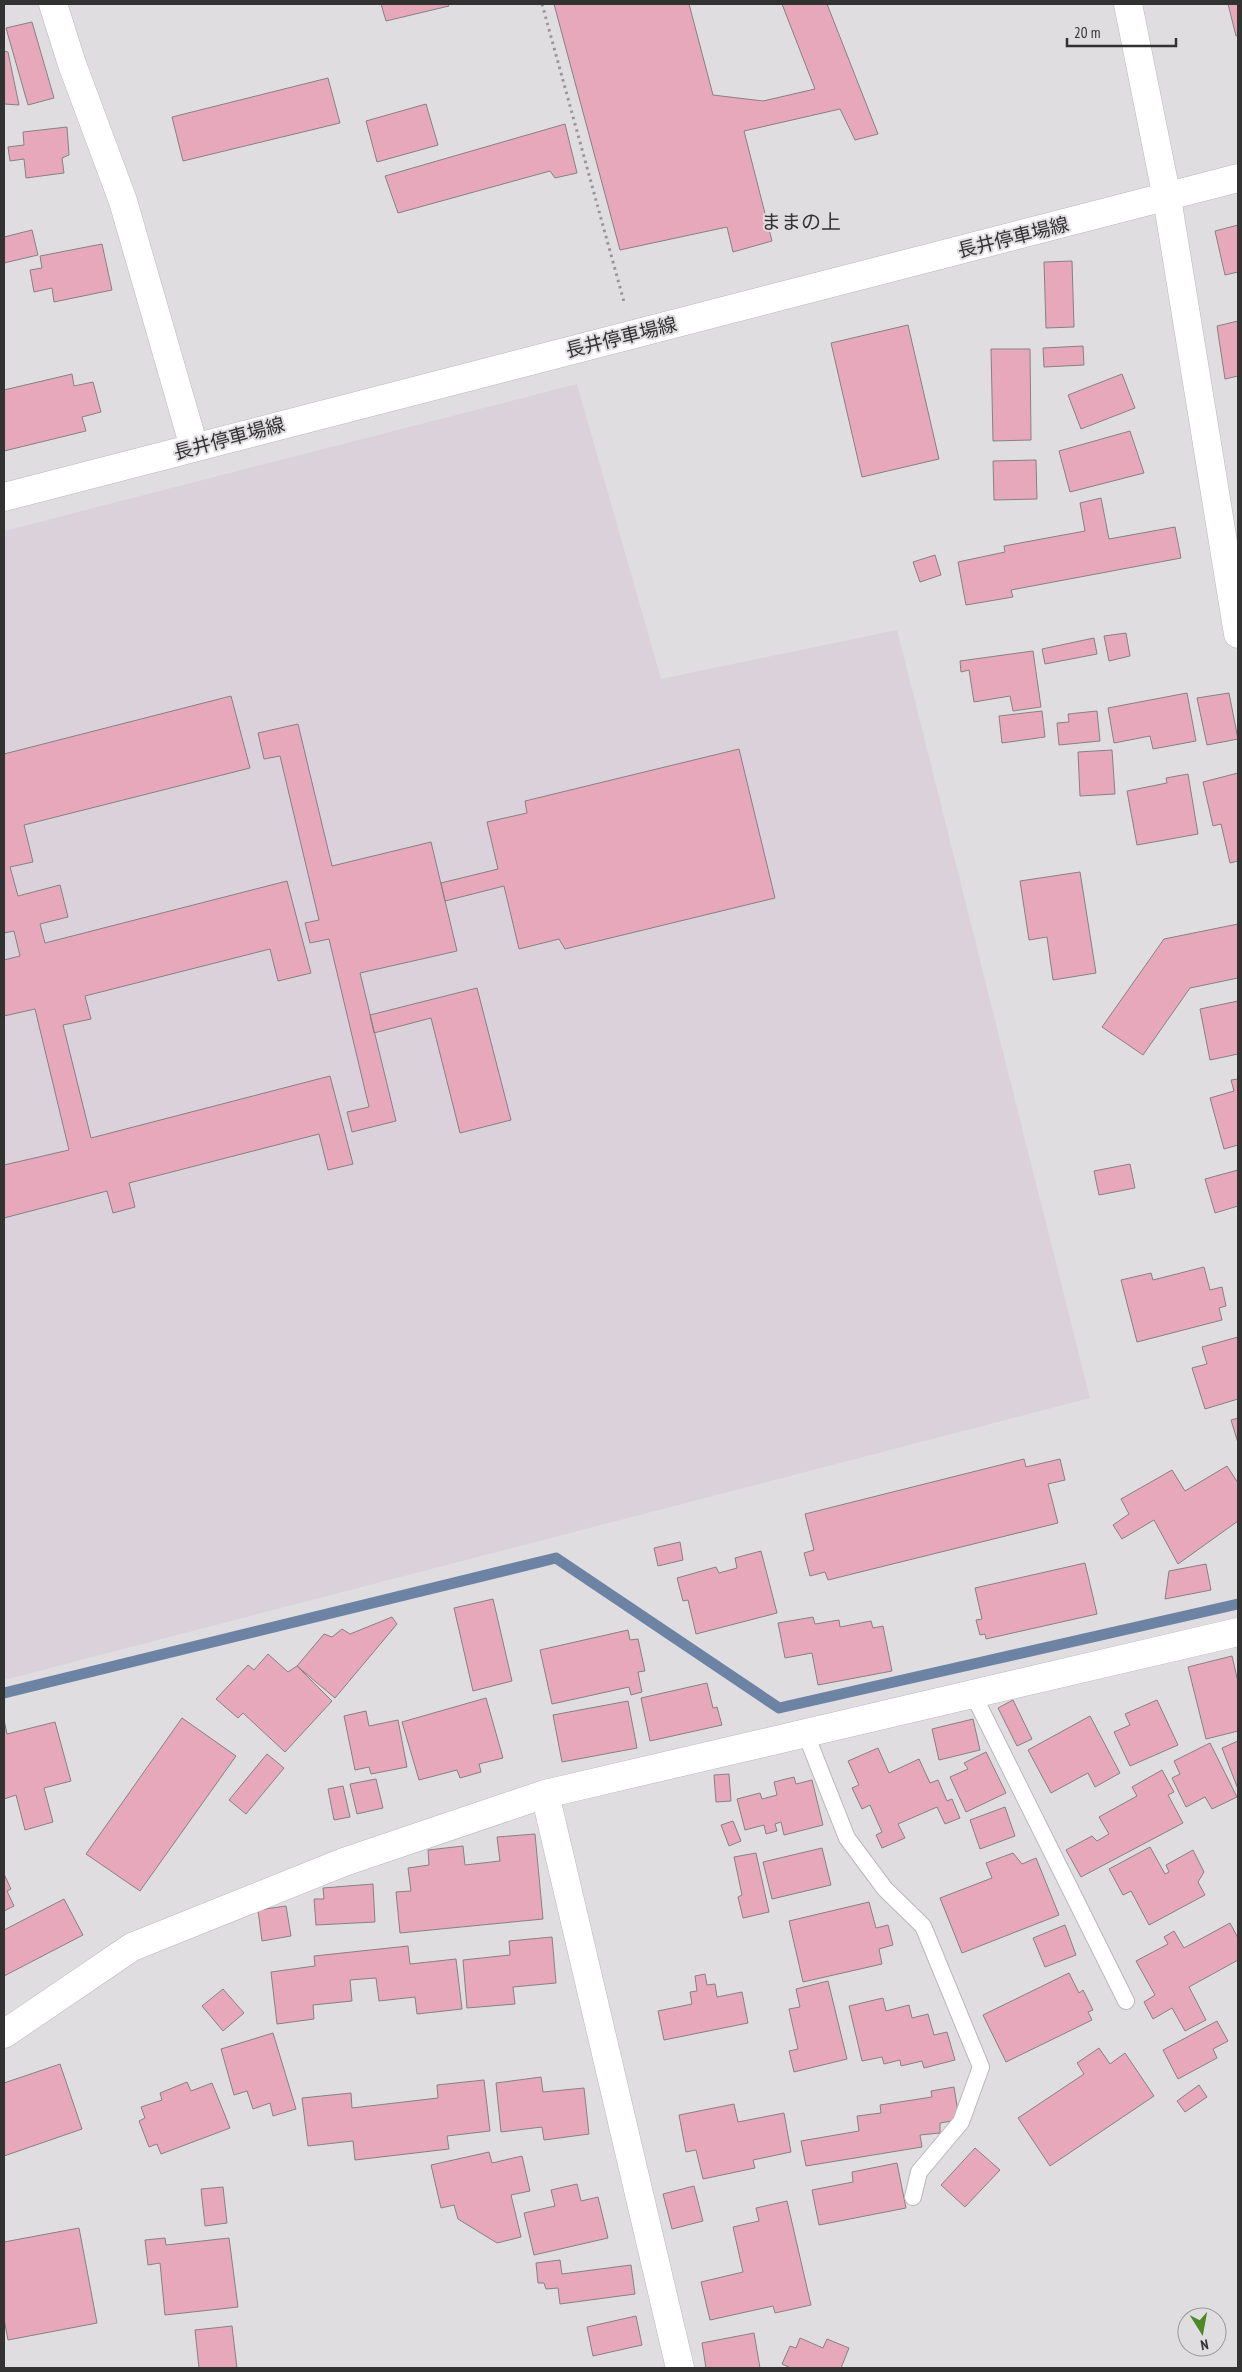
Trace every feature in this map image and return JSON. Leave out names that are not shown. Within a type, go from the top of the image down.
[{"type":"street","points":[[53,4],[72,64],[123,201],[194,447]]},
{"type":"street","points":[[1128,4],[1167,198],[1233,569],[1238,634]]},
{"type":"street","name":"長井停車場線","points":[[4,497],[1167,198],[1238,178]]},
{"type":"street","points":[[4,2034],[132,1947],[344,1862],[545,1794],[1238,1632]]},
{"type":"street","points":[[545,1794],[680,2368]]},
{"type":"lane","points":[[973,1694],[1126,2000]]},
{"type":"lane","points":[[805,1732],[847,1838],[885,1889],[923,1926],[981,2066],[961,2122],[919,2172],[913,2197]]},
{"type":"path","points":[[542,4],[632,334]]},
{"type":"shaded area","points":[[577,384],[661,679],[897,630],[1090,1398],[4,1680],[4,531]]},
{"type":"building","points":[[381,4],[448,4],[449,6],[386,21]]},
{"type":"building","points":[[554,4],[689,4],[713,95],[763,101],[815,89],[782,4],[827,4],[878,134],[855,140],[840,109],[744,131],[772,241],[733,252],[727,227],[620,250]]},
{"type":"building","points":[[1228,4],[1238,4],[1238,35],[1236,36]]},
{"type":"building","points":[[32,22],[54,98],[28,105],[6,28]]},
{"type":"building","points":[[4,51],[8,52],[19,105],[4,104]]},
{"type":"building","points":[[328,78],[340,123],[183,161],[172,117]]},
{"type":"building","points":[[426,104],[438,145],[377,162],[366,121]]},
{"type":"building","points":[[565,124],[577,173],[555,178],[550,171],[398,213],[385,176]]},
{"type":"building","points":[[67,127],[69,155],[62,158],[64,173],[26,178],[24,159],[10,161],[8,147],[24,145],[23,132]]},
{"type":"building","points":[[1238,225],[1238,272],[1225,275],[1215,231]]},
{"type":"building","points":[[32,230],[38,255],[4,263],[4,237]]},
{"type":"building","points":[[102,244],[112,290],[54,302],[52,288],[34,292],[30,270],[42,268],[40,256]]},
{"type":"building","points":[[1072,261],[1074,327],[1046,328],[1044,262]]},
{"type":"building","points":[[1238,321],[1238,376],[1225,379],[1217,326]]},
{"type":"building","points":[[908,325],[939,459],[862,477],[831,343]]},
{"type":"building","points":[[1083,346],[1084,365],[1044,367],[1043,348]]},
{"type":"building","points":[[991,349],[1030,349],[1031,440],[993,441]]},
{"type":"building","points":[[72,374],[74,386],[93,382],[101,412],[82,417],[86,431],[4,451],[4,390]]},
{"type":"building","points":[[1122,374],[1135,408],[1081,429],[1068,395]]},
{"type":"building","points":[[1130,431],[1144,473],[1070,492],[1059,451]]},
{"type":"building","points":[[1036,460],[1037,499],[994,500],[993,461]]},
{"type":"building","points":[[1101,498],[1109,539],[1175,527],[1181,558],[1011,590],[1013,597],[966,605],[958,562],[1005,552],[1004,546],[1085,531],[1080,503]]},
{"type":"building","points":[[935,555],[941,575],[920,582],[913,562]]},
{"type":"building","points":[[1126,633],[1130,656],[1109,661],[1104,636]]},
{"type":"building","points":[[1094,638],[1097,654],[1045,664],[1042,649]]},
{"type":"building","points":[[1033,651],[1041,707],[1013,711],[1010,696],[974,702],[969,670],[961,672],[960,661]]},
{"type":"building","points":[[1187,693],[1196,741],[1153,749],[1150,736],[1114,743],[1108,708]]},
{"type":"building","points":[[1229,693],[1238,739],[1207,745],[1197,698]]},
{"type":"building","points":[[231,696],[250,768],[24,825],[33,862],[10,867],[18,896],[60,885],[68,917],[40,924],[45,943],[287,881],[311,973],[278,981],[270,949],[85,996],[91,1019],[63,1025],[91,1138],[330,1076],[353,1164],[328,1170],[319,1134],[129,1183],[135,1207],[113,1213],[107,1191],[4,1218],[4,1165],[69,1150],[35,1009],[4,1016],[4,960],[20,956],[14,931],[4,933],[4,754]]},
{"type":"building","points":[[1042,711],[1045,737],[1002,743],[999,716]]},
{"type":"building","points":[[1097,711],[1100,741],[1059,745],[1057,723],[1069,722],[1068,714]]},
{"type":"building","points":[[298,724],[332,866],[431,842],[457,951],[360,973],[396,1121],[352,1132],[347,1112],[369,1107],[329,939],[310,943],[305,923],[319,920],[280,756],[264,759],[258,733]]},
{"type":"building","points":[[739,749],[775,898],[565,949],[559,939],[519,949],[504,886],[445,901],[441,883],[498,869],[487,822],[527,813],[525,801]]},
{"type":"building","points":[[1112,750],[1115,794],[1080,796],[1078,752]]},
{"type":"building","points":[[1238,773],[1238,861],[1230,863],[1221,824],[1213,826],[1203,782]]},
{"type":"building","points":[[1188,774],[1198,834],[1137,845],[1127,791],[1167,783],[1166,778]]},
{"type":"building","points":[[1080,872],[1096,973],[1053,980],[1047,937],[1029,940],[1020,881]]},
{"type":"building","points":[[1238,924],[1238,978],[1190,988],[1143,1055],[1102,1027],[1164,939]]},
{"type":"building","points":[[477,988],[511,1120],[460,1133],[431,1018],[374,1033],[370,1015]]},
{"type":"building","points":[[1238,1001],[1238,1054],[1210,1060],[1200,1009]]},
{"type":"building","points":[[1238,1079],[1238,1145],[1224,1149],[1210,1098],[1234,1091],[1231,1080]]},
{"type":"building","points":[[1130,1164],[1135,1188],[1099,1195],[1094,1171]]},
{"type":"building","points":[[1238,1170],[1238,1206],[1215,1213],[1205,1179]]},
{"type":"building","points":[[1204,1267],[1210,1290],[1222,1287],[1226,1306],[1219,1308],[1222,1320],[1137,1342],[1121,1280],[1151,1273],[1153,1280]]},
{"type":"building","points":[[1238,1337],[1238,1399],[1205,1409],[1192,1368],[1207,1364],[1202,1347]]},
{"type":"building","points":[[1238,1418],[1238,1443],[1231,1420]]},
{"type":"building","points":[[1024,1459],[1026,1467],[1060,1459],[1065,1480],[1048,1484],[1058,1523],[828,1580],[825,1572],[810,1576],[804,1553],[814,1550],[805,1514]]},
{"type":"building","points":[[1227,1466],[1238,1483],[1238,1521],[1178,1564],[1154,1520],[1122,1539],[1113,1525],[1129,1514],[1121,1499],[1172,1470],[1185,1491]]},
{"type":"building","points":[[680,1542],[683,1560],[658,1566],[654,1548]]},
{"type":"building","points":[[761,1551],[777,1613],[696,1634],[688,1600],[683,1601],[677,1578],[716,1567],[719,1573],[737,1568],[735,1558]]},
{"type":"building","points":[[1085,1563],[1097,1614],[986,1639],[985,1634],[980,1635],[976,1620],[982,1619],[975,1588]]},
{"type":"building","points":[[1206,1564],[1211,1590],[1165,1599],[1169,1571]]},
{"type":"building","points":[[493,1599],[512,1681],[473,1691],[454,1608]]},
{"type":"building","points":[[392,1617],[397,1624],[335,1698],[297,1666],[324,1634],[332,1637],[342,1629],[350,1634]]},
{"type":"building","points":[[813,1617],[815,1624],[839,1620],[840,1627],[871,1621],[873,1628],[883,1626],[892,1671],[818,1685],[812,1653],[785,1658],[778,1623]]},
{"type":"building","points":[[628,1630],[630,1640],[638,1639],[645,1671],[638,1672],[642,1692],[631,1695],[629,1687],[552,1704],[540,1650]]},
{"type":"building","points":[[268,1654],[288,1672],[297,1666],[332,1701],[285,1752],[243,1713],[238,1718],[216,1699],[248,1665],[254,1670]]},
{"type":"building","points":[[1232,1656],[1238,1682],[1238,1731],[1206,1739],[1188,1667]]},
{"type":"building","points":[[707,1683],[713,1708],[717,1707],[722,1725],[650,1741],[641,1698]]},
{"type":"building","points":[[486,1698],[503,1758],[479,1764],[481,1772],[460,1778],[457,1770],[419,1780],[402,1722]]},
{"type":"building","points":[[1013,1700],[1032,1739],[1017,1746],[998,1708]]},
{"type":"building","points":[[1157,1700],[1178,1745],[1130,1766],[1114,1732],[1130,1725],[1125,1714]]},
{"type":"building","points":[[628,1701],[637,1748],[562,1762],[553,1715]]},
{"type":"building","points":[[366,1711],[369,1726],[398,1720],[407,1767],[371,1774],[369,1767],[355,1770],[344,1716]]},
{"type":"building","points":[[1090,1716],[1120,1773],[1095,1787],[1088,1773],[1051,1793],[1028,1750]]},
{"type":"building","points":[[182,1718],[236,1756],[140,1891],[86,1854]]},
{"type":"building","points":[[973,1719],[980,1750],[939,1760],[932,1729]]},
{"type":"building","points":[[4,1720],[7,1734],[55,1722],[71,1781],[44,1788],[53,1822],[25,1830],[16,1795],[4,1799]]},
{"type":"building","points":[[1238,1741],[1238,1789],[1222,1748]]},
{"type":"building","points":[[1210,1743],[1237,1797],[1212,1809],[1205,1797],[1186,1807],[1172,1778],[1180,1774],[1174,1761]]},
{"type":"building","points":[[878,1748],[889,1773],[919,1759],[930,1783],[938,1780],[947,1801],[952,1799],[960,1818],[945,1824],[937,1807],[898,1824],[905,1838],[882,1848],[876,1835],[882,1832],[870,1805],[862,1809],[852,1788],[859,1785],[848,1761]]},
{"type":"building","points":[[986,1752],[1006,1793],[966,1812],[950,1777],[968,1769],[964,1763]]},
{"type":"building","points":[[267,1754],[284,1768],[246,1814],[229,1800]]},
{"type":"building","points":[[1162,1770],[1174,1792],[1168,1795],[1183,1823],[1081,1877],[1066,1850],[1092,1836],[1097,1841],[1109,1834],[1099,1817],[1137,1796],[1132,1787]]},
{"type":"building","points":[[729,1774],[731,1801],[716,1802],[714,1775]]},
{"type":"building","points":[[794,1777],[796,1784],[812,1780],[823,1825],[784,1835],[781,1822],[775,1824],[777,1831],[766,1834],[764,1825],[745,1830],[737,1799],[760,1793],[762,1799],[777,1795],[774,1782]]},
{"type":"building","points":[[376,1779],[383,1808],[357,1814],[350,1784]]},
{"type":"building","points":[[343,1786],[350,1817],[334,1820],[328,1789]]},
{"type":"building","points":[[1005,1807],[1015,1836],[980,1849],[970,1820]]},
{"type":"building","points":[[733,1821],[741,1841],[729,1846],[721,1825]]},
{"type":"building","points":[[535,1834],[543,1919],[400,1933],[396,1892],[411,1891],[408,1868],[429,1865],[428,1850],[463,1846],[465,1865],[500,1861],[497,1837]]},
{"type":"building","points":[[1150,1847],[1165,1874],[1169,1872],[1166,1865],[1193,1850],[1204,1872],[1198,1882],[1205,1895],[1149,1925],[1131,1891],[1123,1895],[1109,1869]]},
{"type":"building","points":[[822,1848],[831,1885],[772,1899],[763,1862]]},
{"type":"building","points":[[756,1853],[769,1912],[743,1918],[738,1897],[742,1895],[734,1857]]},
{"type":"building","points":[[1013,1853],[1022,1864],[1036,1858],[1059,1915],[962,1953],[940,1898],[992,1878],[986,1863]]},
{"type":"building","points":[[4,1874],[11,1889],[7,1891],[14,1906],[4,1911]]},
{"type":"building","points":[[373,1884],[375,1922],[316,1925],[314,1899],[324,1899],[323,1888]]},
{"type":"building","points":[[64,1899],[83,1935],[4,1976],[4,1930]]},
{"type":"building","points":[[869,1902],[876,1928],[888,1925],[893,1945],[879,1949],[882,1964],[803,1982],[789,1921]]},
{"type":"building","points":[[286,1906],[291,1936],[262,1941],[258,1910]]},
{"type":"building","points":[[1230,1923],[1238,1938],[1238,1960],[1189,1987],[1206,2020],[1185,2031],[1172,2008],[1153,2019],[1144,2002],[1155,1995],[1136,1961],[1168,1944],[1164,1937],[1174,1931],[1184,1948]]},
{"type":"building","points":[[1065,1925],[1076,1955],[1045,1967],[1033,1938]]},
{"type":"building","points":[[552,1937],[556,1983],[513,1987],[515,2004],[467,2008],[463,1960],[510,1955],[509,1941]]},
{"type":"building","points":[[408,1946],[410,1964],[456,1959],[462,2009],[417,2014],[415,1997],[379,2001],[376,1978],[350,1980],[352,2001],[313,2005],[314,2019],[277,2024],[271,1972],[315,1966],[314,1956]]},
{"type":"building","points":[[1069,1973],[1079,1993],[1083,1990],[1093,2010],[1088,2012],[1092,2020],[1006,2062],[983,2015]]},
{"type":"building","points":[[705,1974],[707,1985],[715,1984],[717,1997],[742,1992],[748,2023],[664,2040],[658,2011],[692,2004],[690,1992],[697,1991],[695,1976]]},
{"type":"building","points":[[828,1981],[847,2059],[794,2072],[789,2051],[798,2049],[789,2009],[800,2007],[796,1989]]},
{"type":"building","points":[[223,1989],[244,2013],[223,2031],[202,2006]]},
{"type":"building","points":[[883,1998],[886,2011],[909,2005],[912,2018],[928,2014],[934,2035],[947,2032],[955,2060],[924,2068],[922,2061],[901,2066],[900,2060],[884,2064],[882,2057],[862,2061],[849,2006]]},
{"type":"building","points":[[1217,2021],[1228,2041],[1213,2049],[1217,2058],[1178,2079],[1163,2050]]},
{"type":"building","points":[[273,2033],[296,2109],[273,2116],[270,2103],[253,2109],[247,2091],[234,2095],[221,2049]]},
{"type":"building","points":[[1099,2048],[1110,2064],[1125,2053],[1154,2096],[1050,2166],[1018,2118],[1084,2074],[1077,2063]]},
{"type":"building","points":[[60,2064],[82,2129],[4,2156],[4,2083]]},
{"type":"building","points":[[541,2077],[543,2092],[584,2088],[589,2134],[544,2140],[542,2127],[501,2132],[496,2083]]},
{"type":"building","points":[[484,2080],[490,2131],[447,2136],[449,2149],[355,2160],[353,2141],[308,2146],[302,2098],[351,2093],[352,2108],[438,2098],[437,2085]]},
{"type":"building","points":[[187,2082],[191,2091],[212,2083],[230,2128],[161,2154],[157,2144],[149,2147],[139,2121],[145,2118],[141,2107],[162,2100],[160,2093]]},
{"type":"building","points":[[1199,2085],[1207,2097],[1185,2112],[1177,2101]]},
{"type":"building","points":[[954,2087],[958,2112],[952,2121],[940,2123],[940,2133],[920,2135],[922,2147],[806,2166],[801,2141],[859,2131],[857,2116],[881,2113],[880,2105],[932,2097],[931,2091]]},
{"type":"building","points":[[734,2104],[738,2122],[784,2113],[791,2152],[753,2160],[755,2168],[703,2179],[696,2150],[686,2152],[679,2115]]},
{"type":"building","points":[[975,2148],[1000,2170],[965,2207],[941,2185]]},
{"type":"building","points":[[489,2152],[492,2163],[522,2156],[530,2191],[511,2195],[521,2237],[497,2243],[458,2219],[454,2205],[441,2208],[431,2165]]},
{"type":"building","points":[[897,2163],[906,2208],[819,2225],[812,2190],[853,2182],[852,2172]]},
{"type":"building","points":[[577,2184],[581,2201],[598,2197],[608,2238],[534,2255],[524,2213],[555,2206],[551,2190]]},
{"type":"building","points":[[694,2186],[703,2221],[672,2229],[663,2194]]},
{"type":"building","points":[[223,2187],[227,2223],[205,2226],[201,2189]]},
{"type":"building","points":[[787,2201],[811,2305],[775,2313],[773,2306],[710,2320],[701,2282],[743,2272],[733,2227],[759,2221],[756,2208]]},
{"type":"building","points":[[79,2228],[97,2323],[8,2340],[4,2319],[4,2242]]},
{"type":"building","points":[[165,2238],[166,2245],[229,2238],[238,2307],[165,2315],[160,2263],[148,2265],[145,2240]]},
{"type":"building","points":[[560,2260],[562,2274],[631,2265],[635,2294],[560,2304],[558,2288],[546,2289],[544,2283],[538,2283],[536,2263]]},
{"type":"building","points":[[636,2316],[642,2345],[593,2356],[587,2327]]},
{"type":"building","points":[[232,2326],[237,2368],[199,2368],[195,2330]]},
{"type":"building","points":[[754,2333],[760,2368],[706,2368],[702,2343]]},
{"type":"building","points":[[800,2338],[823,2348],[827,2339],[849,2348],[841,2368],[791,2368],[782,2364],[790,2346],[796,2348]]},
{"type":"waterway","points":[[4,1693],[556,1558],[779,1708],[1238,1604]]},
{"type":"district","name":"ままの上","points":[[801,222]]}]
